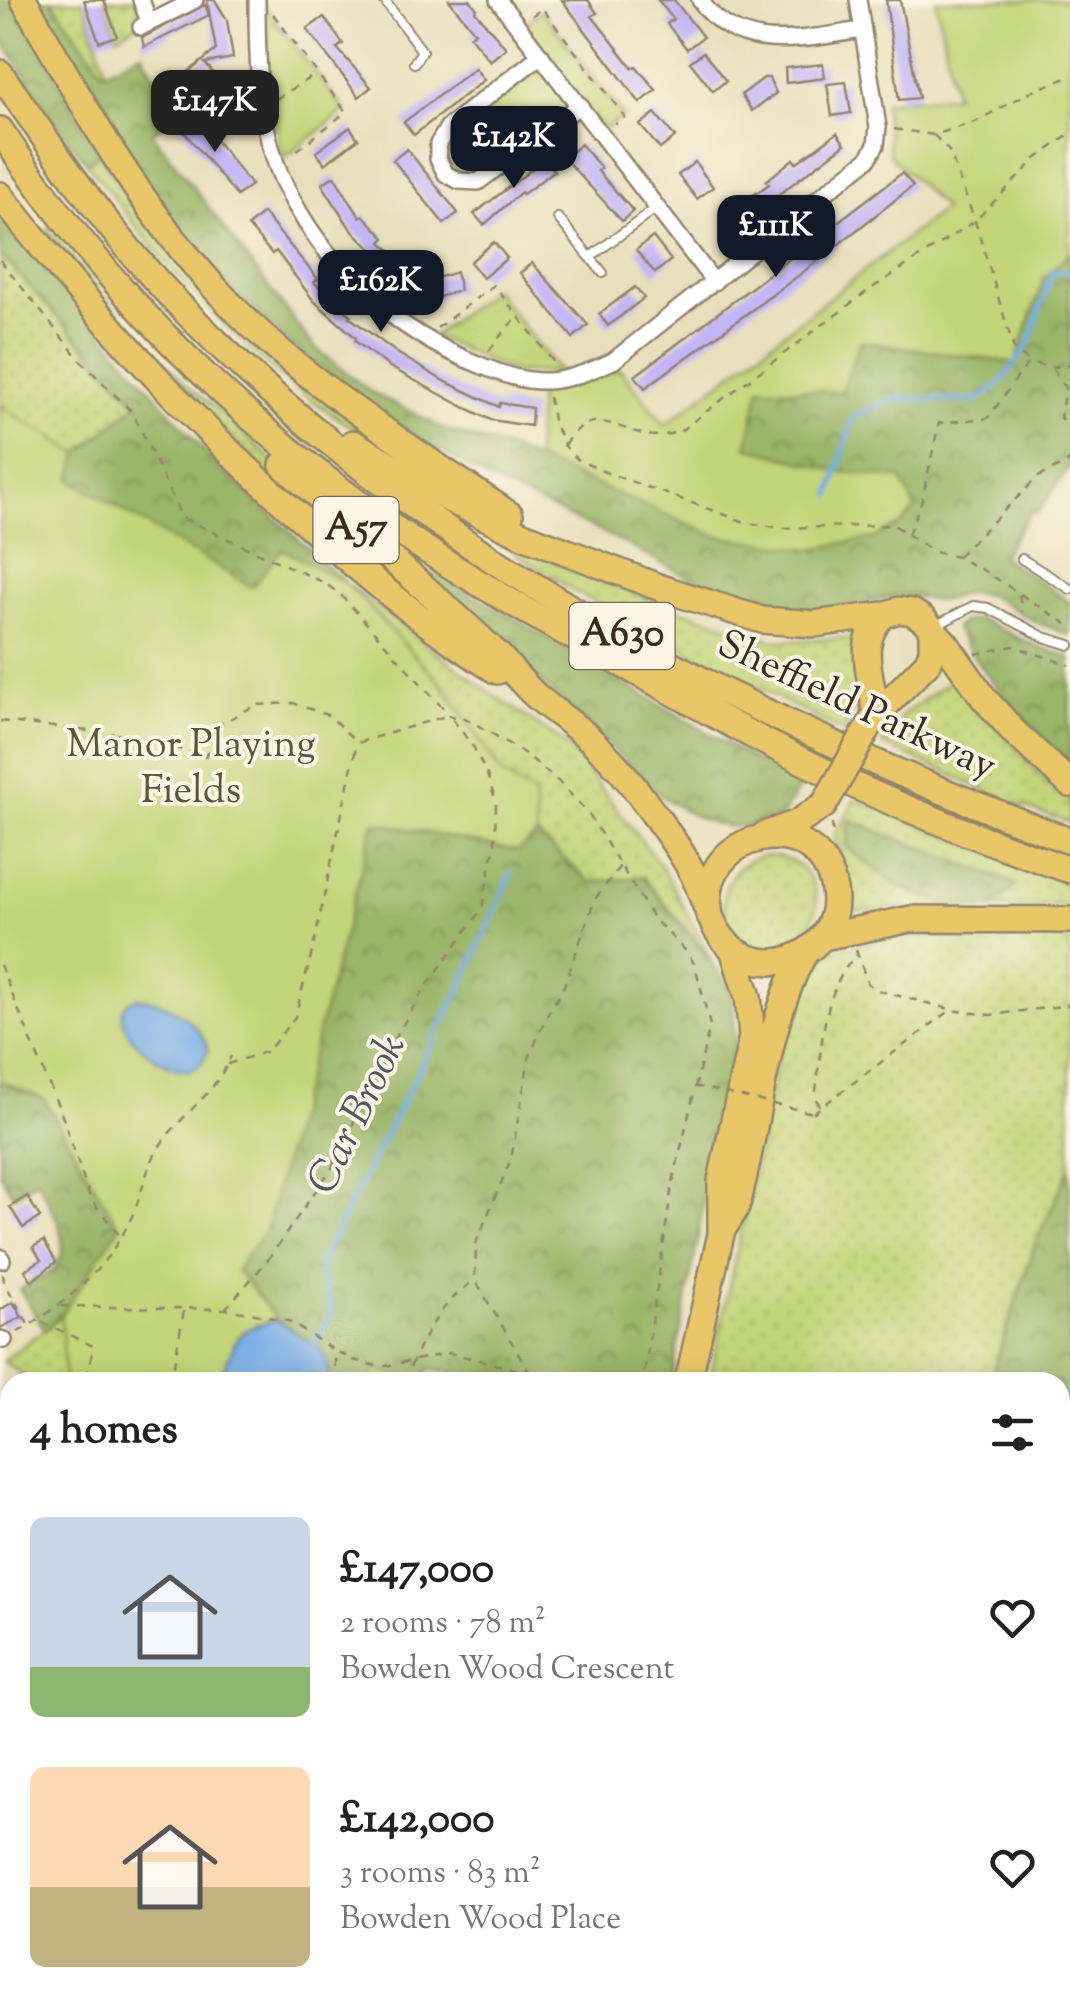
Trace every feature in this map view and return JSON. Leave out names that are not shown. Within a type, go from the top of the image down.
[{"type":"highway","points":[[24,0],[120,169],[170,236],[229,303],[330,391],[567,551]]},
{"type":"highway","name":"Sheffield Parkway","points":[[0,73],[49,146],[163,288],[332,446],[570,609],[780,720],[942,792],[1070,841]]},
{"type":"highway","name":"Sheffield Parkway","points":[[0,130],[78,239],[186,358],[236,406],[372,514],[473,580],[779,749],[928,816],[1070,870]]},
{"type":"highway","points":[[0,195],[110,329],[206,430],[295,514],[442,635],[535,695]]},
{"type":"highway","name":"A57","points":[[223,348],[342,437],[452,501],[522,536],[762,620],[814,624],[883,616],[899,610],[912,612],[931,630]]},
{"type":"highway","name":"A57","points":[[186,358],[267,451],[628,777],[693,874],[710,916],[733,950],[748,996],[752,1037],[721,1181],[721,1234],[690,1372]]},
{"type":"highway","points":[[876,716],[875,690],[865,650],[870,631],[883,616]]},
{"type":"highway","points":[[931,630],[1014,732],[1070,784]]},
{"type":"highway","points":[[814,854],[812,836],[824,805],[876,716],[928,662],[931,630]]},
{"type":"highway","points":[[710,916],[709,891],[724,858],[738,846],[797,823],[824,805]]},
{"type":"highway","points":[[764,835],[797,842],[814,854]]},
{"type":"highway","name":"A57","points":[[721,1234],[736,1208],[793,974],[833,914],[834,888],[824,864],[814,854]]},
{"type":"highway","points":[[733,950],[756,961],[792,960],[813,946],[898,920],[1070,920]]},
{"type":"street","points":[[141,0],[145,24],[195,0]]},
{"type":"street","points":[[498,0],[714,282]]},
{"type":"street","points":[[700,0],[724,23],[760,40],[780,42],[862,30]]},
{"type":"street","points":[[261,2],[257,50],[263,108],[283,180],[314,235],[356,286],[400,323],[480,365],[511,377],[547,381],[590,372],[613,360],[868,159],[876,145],[878,127],[858,0]]},
{"type":"street","points":[[541,55],[448,126],[438,144],[438,159],[446,174],[460,181],[478,182],[580,105]]},
{"type":"lane","points":[[384,0],[422,51],[414,63]]},
{"type":"lane","points":[[392,10],[403,0]]},
{"type":"lane","points":[[590,257],[658,207]]},
{"type":"lane","points":[[558,218],[602,273]]},
{"type":"lane","points":[[1022,559],[1070,589]]},
{"type":"lane","points":[[931,630],[972,606],[988,608],[1044,637],[1070,645]]},
{"type":"path","points":[[261,2],[346,112],[278,165]]},
{"type":"path","points":[[519,26],[542,8],[624,117],[603,135]]},
{"type":"path","points":[[263,108],[318,73]]},
{"type":"path","points":[[878,127],[934,134],[975,122],[1034,90],[1070,76]]},
{"type":"path","points":[[934,134],[949,152],[1014,349],[1028,363],[1052,368],[1070,365]]},
{"type":"path","points":[[564,444],[576,428],[590,422],[616,422],[649,436],[679,432],[870,290],[974,222],[1036,159],[1070,134]]},
{"type":"path","points":[[0,260],[79,359],[134,413],[182,518],[325,583],[340,595],[450,715],[474,748],[496,802],[495,844],[482,909],[423,992],[396,1038],[331,1169],[266,1261],[225,1309]]},
{"type":"path","points":[[424,338],[494,285],[566,378]]},
{"type":"path","points":[[480,365],[498,338],[519,317]]},
{"type":"path","points":[[908,534],[922,500],[940,424],[988,418],[1028,363]]},
{"type":"path","points":[[1052,368],[1065,388],[1060,418],[1070,425]]},
{"type":"path","points":[[547,381],[553,420],[577,460],[748,523],[784,528],[894,525],[934,552],[956,557],[1070,626]]},
{"type":"path","points":[[956,557],[1038,477],[1070,461]]},
{"type":"path","points":[[960,666],[977,653],[1013,646],[1070,665]]},
{"type":"path","points":[[0,721],[134,736],[206,757],[222,723],[256,705],[293,703],[330,716],[357,743]]},
{"type":"path","points":[[357,743],[450,715],[465,718],[528,755],[588,814],[653,918],[687,952],[694,965],[710,1025],[672,1186],[644,1372]]},
{"type":"path","points":[[228,1064],[268,1051],[294,1017],[313,948],[357,743]]},
{"type":"path","points":[[529,1372],[475,1280],[476,1242],[511,1159],[528,1058],[564,986],[595,898],[621,865]]},
{"type":"path","points":[[820,1108],[815,1098],[828,1003],[842,970],[857,954]]},
{"type":"path","points":[[0,964],[63,1118],[90,1198],[121,1237]]},
{"type":"path","points":[[694,1086],[813,1113],[951,1010],[990,1015],[1070,1005]]},
{"type":"path","points":[[2,1340],[41,1321],[92,1278],[121,1237],[137,1203],[145,1170],[197,1102],[221,1081],[231,1056]]},
{"type":"path","points":[[1,1258],[4,1282],[29,1326]]},
{"type":"path","points":[[408,1372],[433,1318],[455,1293],[475,1280]]},
{"type":"path","points":[[61,1306],[225,1309],[288,1321],[335,1350],[380,1367],[450,1353],[526,1372]]},
{"type":"path","points":[[173,1372],[184,1308]]},
{"type":"path","points":[[41,1321],[93,1346],[89,1372]]},
{"type":"path","points":[[334,1372],[335,1350]]},
{"type":"green space","points":[[0,0],[13,0],[99,153],[87,163],[55,123],[0,36]]},
{"type":"green space","points":[[31,0],[52,0],[103,72],[142,52],[177,115],[152,133],[313,346],[369,391],[448,431],[509,449],[574,475],[902,479],[836,471],[747,447],[760,386],[841,392],[860,341],[1015,363],[1044,278],[1070,252],[1070,466],[1037,513],[1031,511],[1001,556],[1070,602],[1070,635],[1036,622],[989,595],[969,592],[939,601],[900,595],[831,610],[737,602],[602,532],[493,482],[420,440],[360,400],[223,281],[185,238],[117,147]]},
{"type":"green space","points":[[52,0],[84,0],[106,71],[103,72]]},
{"type":"green space","points":[[104,0],[136,0],[144,21],[117,36]]},
{"type":"green space","points":[[936,0],[1070,0],[1070,252],[1044,278],[1015,363],[860,341],[841,392],[760,387],[747,447],[836,471],[902,479],[915,509],[901,524],[874,538],[810,549],[717,536],[536,460],[538,392],[620,369],[665,425],[944,209],[889,155],[884,102],[955,95]]},
{"type":"green space","points":[[261,3],[345,111],[284,158],[272,101]]},
{"type":"green space","points":[[542,11],[623,116],[604,130],[523,25]]},
{"type":"green space","points":[[537,71],[557,84],[565,106],[478,175],[458,174],[447,161],[458,136],[483,111]]},
{"type":"green space","points":[[99,153],[131,203],[417,468],[316,403],[235,336],[168,265],[87,163]]},
{"type":"green space","points":[[0,215],[210,458],[347,584],[282,550],[252,588],[71,480],[79,454],[137,403],[0,254]]},
{"type":"green space","points":[[48,228],[75,263],[190,388],[221,412],[385,567],[378,569],[269,476],[128,334],[46,233]]},
{"type":"green space","points":[[0,254],[137,403],[79,454],[0,406]]},
{"type":"green space","points":[[493,289],[559,371],[516,373],[433,336]]},
{"type":"green space","name":"Manor Playing Fields","points":[[0,406],[79,454],[71,480],[252,587],[282,549],[347,584],[446,689],[502,774],[534,795],[537,835],[517,851],[374,822],[265,1231],[236,1270],[277,1320],[241,1334],[222,1372],[64,1372],[61,1316],[119,1227],[44,1099],[0,1081]]},
{"type":"green space","points":[[485,533],[647,599],[776,641],[851,638],[857,686],[845,733],[574,591]]},
{"type":"green space","points":[[435,572],[800,787],[780,818],[745,826],[718,825],[662,796],[429,576]]},
{"type":"green space","points":[[347,584],[568,746],[661,866],[712,960],[643,878],[590,882],[537,835],[534,795],[502,774],[446,689]]},
{"type":"green space","points":[[979,619],[1040,648],[1070,657],[1070,763],[1008,700],[955,628],[962,622]]},
{"type":"green space","points":[[954,678],[1047,782],[1070,797],[1070,823],[1016,804],[882,744],[904,714]]},
{"type":"green space","points":[[855,799],[1070,885],[1070,904],[991,908],[1017,885],[849,820],[846,847],[898,886],[952,907],[856,911],[835,836]]},
{"type":"green space","points":[[849,820],[1017,885],[991,908],[952,907],[898,886],[846,847]]},
{"type":"green space","points":[[374,822],[516,851],[537,835],[590,882],[643,877],[731,988],[736,1045],[711,1143],[673,1372],[329,1372],[321,1349],[277,1320],[236,1270],[265,1230]]},
{"type":"green space","points":[[770,856],[788,860],[802,870],[812,884],[816,902],[812,920],[802,934],[788,944],[770,948],[752,944],[738,934],[728,920],[724,902],[728,884],[738,870],[752,860]]},
{"type":"green space","points":[[1026,935],[1070,939],[1070,1167],[1035,1245],[992,1372],[711,1372],[784,1027],[808,971],[834,949],[897,938]]},
{"type":"green space","points":[[0,1081],[44,1099],[119,1227],[61,1316],[45,1330],[20,1290],[54,1269],[60,1259],[62,1236],[37,1180],[13,1196],[0,1173]]},
{"type":"green space","points":[[1070,1167],[1070,1372],[992,1372],[1035,1245]]},
{"type":"green space","points":[[61,1316],[64,1372],[19,1372],[3,1361]]},
{"type":"water","points":[[137,998],[159,1003],[190,1022],[208,1051],[199,1066],[181,1070],[167,1065],[138,1044],[122,1018],[125,1007]]},
{"type":"water","points":[[277,1320],[321,1349],[329,1372],[222,1372],[241,1334]]},
{"type":"building","points":[[84,0],[104,0],[117,36],[99,42]]},
{"type":"building","points":[[207,0],[215,0],[227,20],[233,58],[205,63],[213,73],[180,100],[170,87],[216,50]]},
{"type":"building","points":[[449,0],[470,0],[506,48],[490,61],[470,36],[475,32]]},
{"type":"building","points":[[562,0],[588,0],[597,13],[592,16],[633,68],[636,66],[656,90],[640,103]]},
{"type":"building","points":[[658,0],[674,0],[703,37],[687,49],[667,24],[673,19]]},
{"type":"building","points":[[886,0],[900,0],[919,98],[899,100]]},
{"type":"building","points":[[205,5],[209,15],[144,47],[142,38]]},
{"type":"building","points":[[324,17],[343,44],[337,48],[371,87],[359,97],[307,29]]},
{"type":"building","points":[[703,52],[726,81],[713,91],[690,62]]},
{"type":"building","points":[[823,64],[825,78],[786,83],[785,68]]},
{"type":"building","points":[[475,68],[484,80],[414,135],[404,122]]},
{"type":"building","points":[[769,78],[776,93],[752,111],[741,95]]},
{"type":"building","points":[[846,82],[851,113],[832,116],[827,84]]},
{"type":"building","points":[[655,113],[675,137],[660,149],[640,125]]},
{"type":"building","points":[[196,115],[251,185],[237,196],[180,127]]},
{"type":"building","points":[[350,127],[358,139],[325,164],[316,152]]},
{"type":"building","points":[[837,133],[845,144],[736,227],[727,214],[769,184],[766,181],[793,159],[796,163]]},
{"type":"building","points":[[581,144],[601,168],[598,171],[633,211],[622,221],[564,158]]},
{"type":"building","points":[[407,149],[458,213],[444,224],[393,160]]},
{"type":"building","points":[[545,159],[554,171],[521,192],[484,225],[474,214]]},
{"type":"building","points":[[695,162],[713,187],[697,199],[678,175]]},
{"type":"building","points":[[902,173],[913,186],[798,276],[645,388],[635,376]]},
{"type":"building","points":[[334,176],[360,217],[363,215],[385,238],[381,242],[419,275],[409,286],[350,228],[322,184]]},
{"type":"building","points":[[263,213],[318,279],[314,282],[349,317],[442,380],[499,407],[500,403],[532,408],[531,426],[491,420],[462,406],[388,366],[355,341],[314,301],[276,251],[272,254],[248,226]]},
{"type":"building","points":[[653,237],[671,260],[655,273],[636,250]]},
{"type":"building","points":[[494,242],[507,258],[483,278],[470,262]]},
{"type":"building","points":[[532,263],[588,325],[573,338],[520,273]]},
{"type":"building","points":[[456,272],[460,290],[431,300],[425,282]]},
{"type":"building","points":[[635,287],[644,298],[608,326],[599,314]]},
{"type":"building","points":[[27,1196],[40,1217],[23,1228],[10,1207]]},
{"type":"building","points":[[44,1241],[56,1262],[32,1281],[25,1270],[41,1260],[33,1247]]},
{"type":"building","points":[[13,1302],[22,1317],[0,1328],[0,1310]]},
{"type":"waterway","name":"Car Brook","points":[[831,495],[853,418],[892,399],[976,401],[999,385],[1029,344],[1052,272],[1070,270]]},
{"type":"waterway","name":"Car Brook","points":[[312,1349],[332,1315],[319,1265],[462,985],[511,874]]}]
